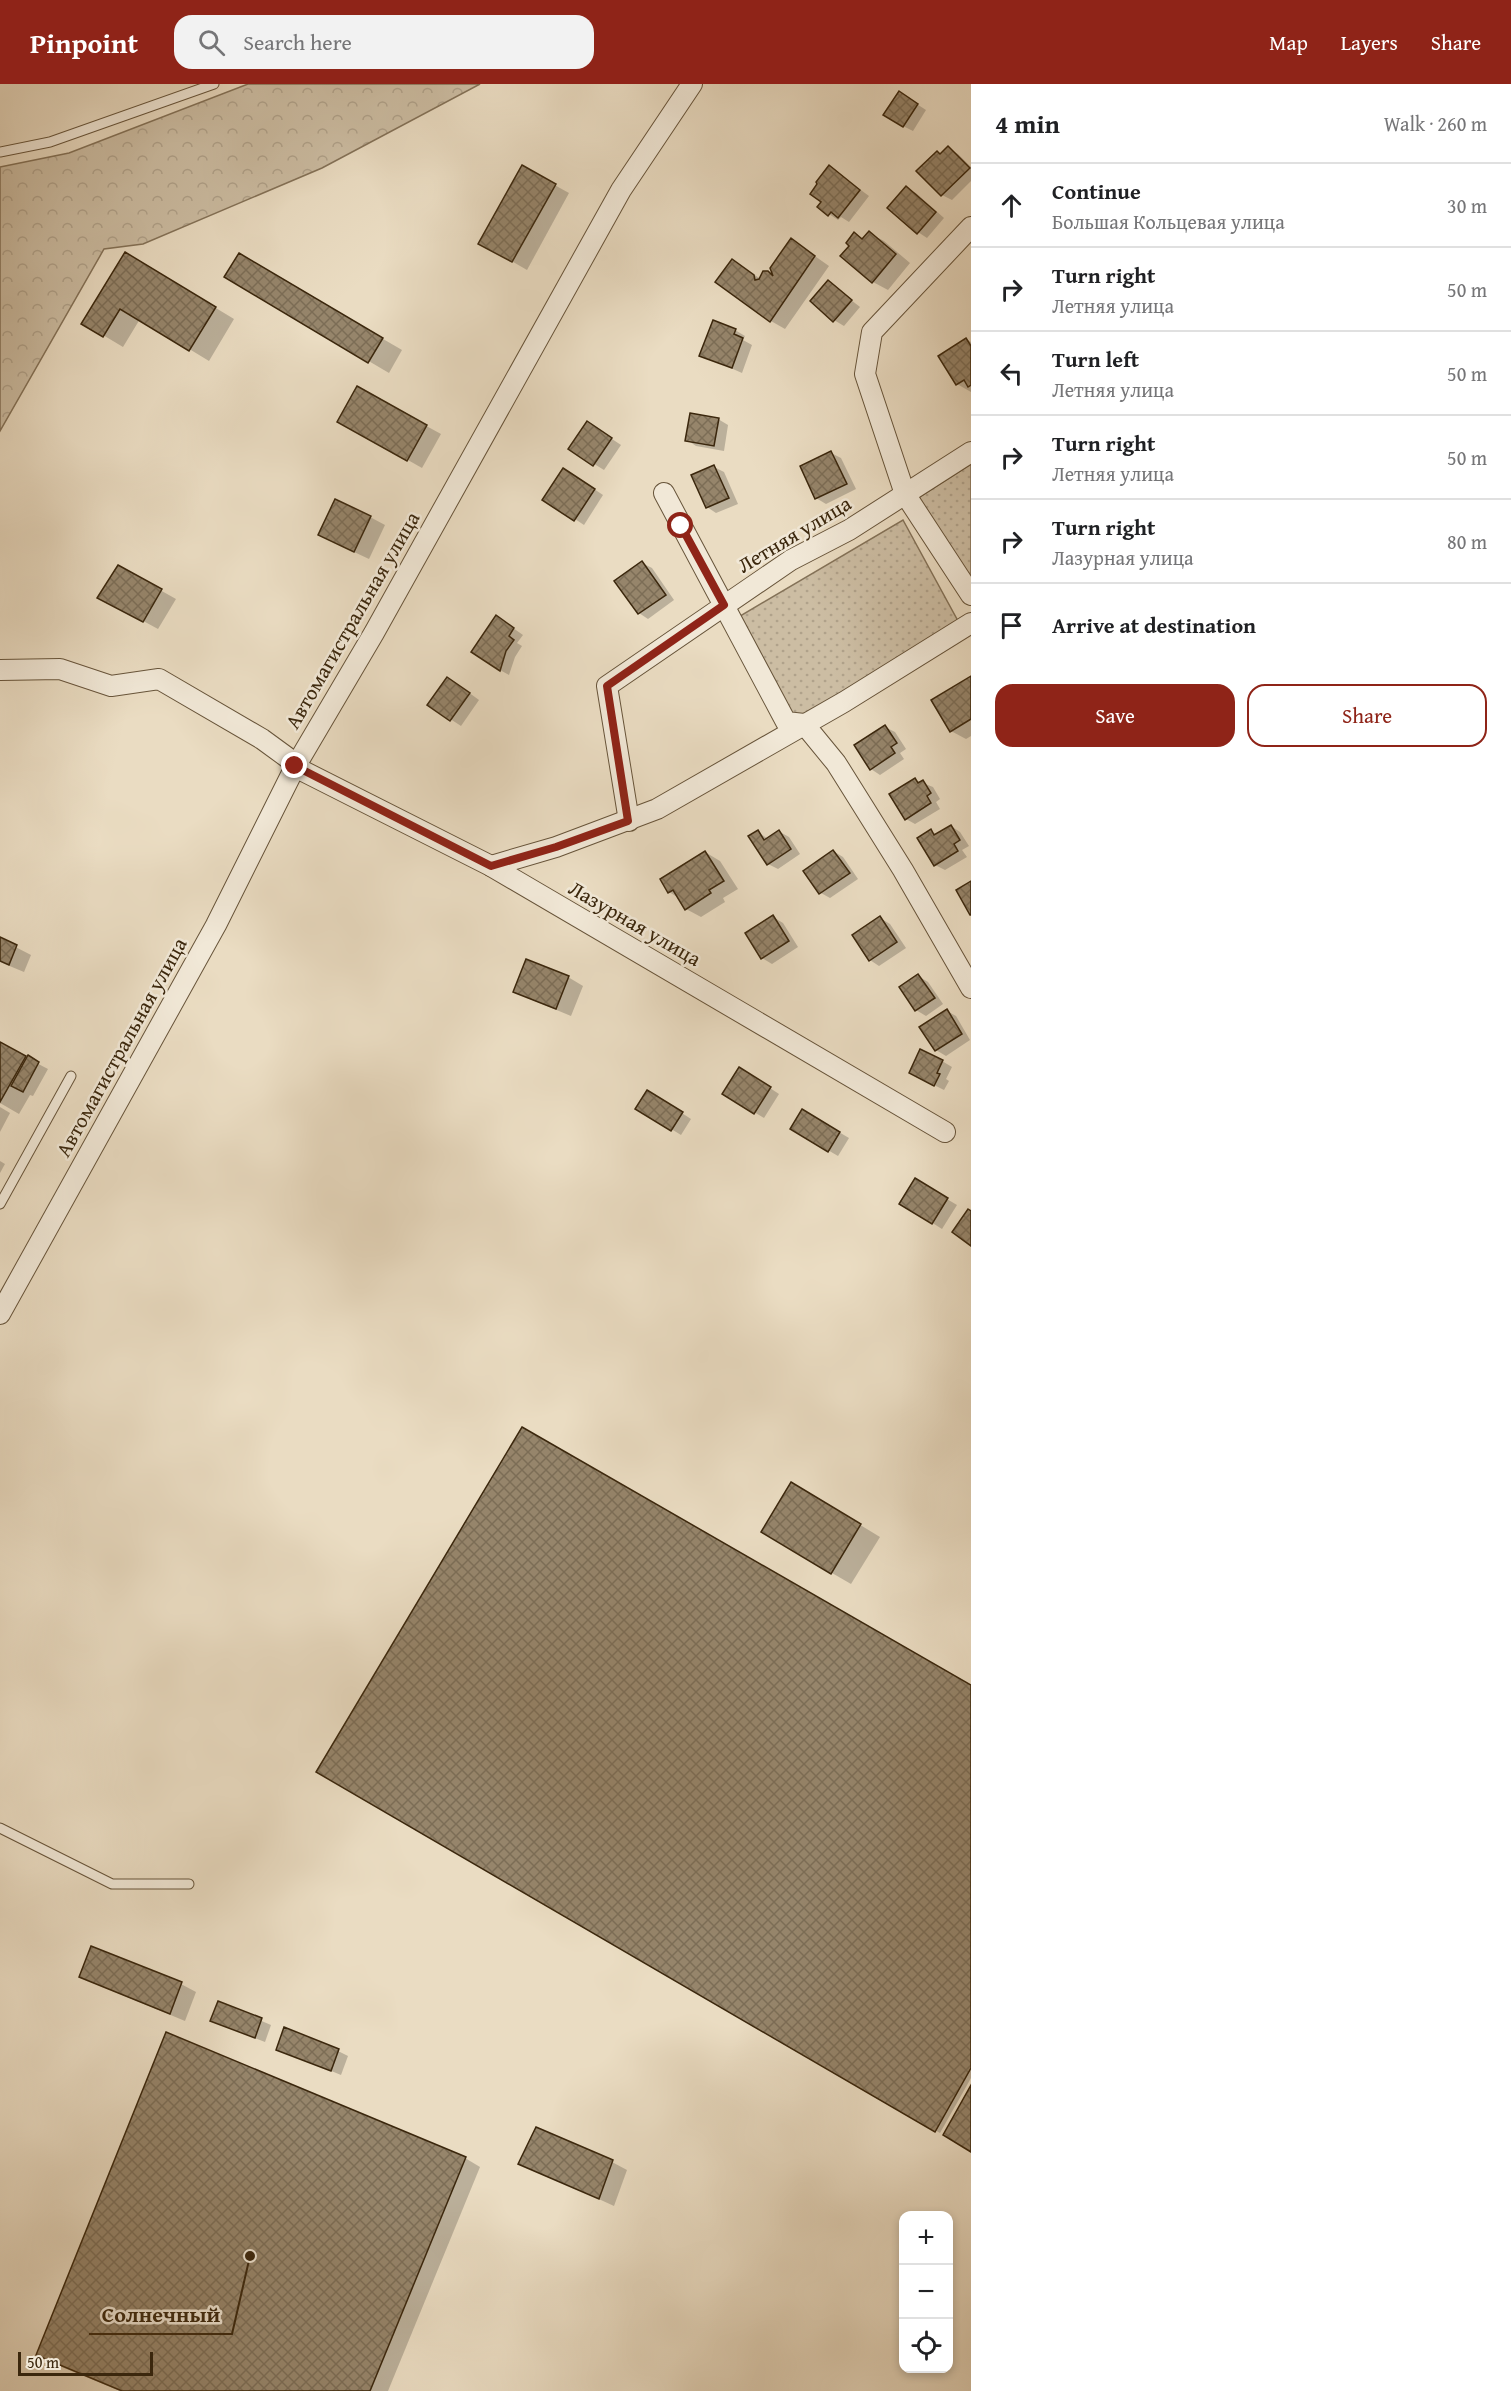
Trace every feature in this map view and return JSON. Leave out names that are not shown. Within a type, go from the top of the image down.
[{"type":"street","name":"Автомагистральная улица","points":[[0,1314],[216,925],[295,766],[374,633],[621,190],[692,84]]},
{"type":"street","points":[[971,227],[872,333],[865,374],[905,494],[971,595]]},
{"type":"street","name":"Летняя улица","points":[[628,821],[607,686],[791,560],[849,530],[971,452]]},
{"type":"street","points":[[664,493],[786,722],[804,724],[842,773],[903,870],[971,988]]},
{"type":"street","points":[[491,866],[556,847],[657,809],[971,623]]},
{"type":"street","name":"Лазурная улица","points":[[0,670],[60,669],[111,686],[159,679],[262,739],[295,766],[491,866],[945,1132]]},
{"type":"lane","points":[[0,152],[50,142],[213,84]]},
{"type":"lane","points":[[0,1204],[71,1076]]},
{"type":"lane","points":[[0,1828],[112,1884],[189,1884]]},
{"type":"green space","points":[[248,84],[480,84],[322,168],[143,244],[104,249],[0,431],[0,167],[69,153]]},
{"type":"green space","points":[[971,464],[971,579],[918,498]]},
{"type":"green space","points":[[903,520],[958,621],[783,730],[730,622]]},
{"type":"building","points":[[899,91],[918,104],[903,127],[883,115]]},
{"type":"building","points":[[948,146],[970,168],[941,196],[916,171],[937,151],[940,154]]},
{"type":"building","points":[[522,165],[556,184],[512,262],[478,244]]},
{"type":"building","points":[[829,165],[860,190],[838,218],[831,212],[828,216],[817,207],[821,202],[810,194]]},
{"type":"building","points":[[906,186],[936,212],[917,234],[887,208]]},
{"type":"building","points":[[869,231],[896,254],[872,283],[840,256],[849,246],[846,243],[854,232],[862,239]]},
{"type":"building","points":[[791,238],[815,256],[770,322],[715,282],[732,259],[754,275],[755,280],[759,279],[763,271],[768,271],[773,276],[770,268]]},
{"type":"building","points":[[125,252],[216,307],[189,351],[120,309],[103,337],[81,324]]},
{"type":"building","points":[[239,253],[383,338],[368,363],[224,277]]},
{"type":"building","points":[[828,280],[852,300],[833,322],[810,301]]},
{"type":"building","points":[[713,320],[736,329],[734,334],[743,338],[732,368],[699,356]]},
{"type":"building","points":[[966,338],[971,346],[971,385],[968,387],[964,380],[956,385],[938,356]]},
{"type":"building","points":[[357,386],[427,425],[407,461],[337,422]]},
{"type":"building","points":[[690,413],[719,418],[714,446],[685,441]]},
{"type":"building","points":[[587,421],[612,438],[593,466],[568,449]]},
{"type":"building","points":[[831,451],[847,484],[815,499],[800,466]]},
{"type":"building","points":[[714,465],[729,498],[706,508],[691,475]]},
{"type":"building","points":[[563,468],[595,489],[574,521],[542,500]]},
{"type":"building","points":[[335,499],[371,516],[354,552],[318,535]]},
{"type":"building","points":[[642,561],[666,595],[638,614],[614,581]]},
{"type":"building","points":[[118,565],[162,589],[143,622],[97,598]]},
{"type":"building","points":[[496,615],[514,628],[509,636],[514,640],[506,651],[500,671],[471,652]]},
{"type":"building","points":[[971,676],[971,719],[950,732],[931,700]]},
{"type":"building","points":[[447,677],[470,693],[450,721],[427,705]]},
{"type":"building","points":[[885,725],[897,743],[891,747],[895,753],[870,770],[854,745]]},
{"type":"building","points":[[915,778],[918,783],[923,780],[931,793],[927,796],[931,803],[905,820],[889,794]]},
{"type":"building","points":[[951,825],[960,840],[954,844],[958,851],[934,866],[917,838],[931,829],[934,835]]},
{"type":"building","points":[[758,830],[764,840],[779,830],[791,849],[767,865],[748,836]]},
{"type":"building","points":[[833,850],[850,873],[819,894],[803,871]]},
{"type":"building","points":[[705,851],[724,881],[709,890],[711,893],[685,910],[673,890],[668,893],[660,879]]},
{"type":"building","points":[[971,881],[971,915],[970,915],[956,890]]},
{"type":"building","points":[[773,915],[789,941],[761,959],[745,933]]},
{"type":"building","points":[[880,916],[897,942],[869,961],[852,935]]},
{"type":"building","points":[[0,937],[17,945],[9,965],[0,961]]},
{"type":"building","points":[[526,959],[569,976],[556,1009],[513,992]]},
{"type":"building","points":[[918,974],[935,998],[915,1011],[899,987]]},
{"type":"building","points":[[947,1009],[962,1034],[935,1051],[919,1027]]},
{"type":"building","points":[[0,1042],[26,1056],[0,1102]]},
{"type":"building","points":[[920,1049],[943,1060],[934,1086],[909,1073]]},
{"type":"building","points":[[28,1055],[39,1062],[23,1092],[11,1086]]},
{"type":"building","points":[[739,1067],[771,1087],[754,1114],[722,1094]]},
{"type":"building","points":[[647,1090],[683,1112],[671,1131],[635,1109]]},
{"type":"building","points":[[802,1109],[840,1132],[828,1152],[790,1129]]},
{"type":"building","points":[[915,1178],[948,1198],[932,1224],[899,1204]]},
{"type":"building","points":[[968,1209],[971,1211],[971,1246],[952,1232]]},
{"type":"building","points":[[522,1427],[971,1685],[971,2068],[935,2132],[316,1772]]},
{"type":"building","points":[[791,1482],[861,1524],[831,1574],[761,1532]]},
{"type":"building","points":[[91,1946],[182,1982],[170,2014],[79,1977]]},
{"type":"building","points":[[218,2001],[262,2018],[255,2038],[210,2021]]},
{"type":"building","points":[[284,2027],[339,2049],[331,2071],[276,2050]]},
{"type":"building","points":[[166,2032],[466,2157],[370,2391],[122,2391],[36,2355]]},
{"type":"building","points":[[971,2085],[971,2152],[943,2135]]},
{"type":"building","points":[[536,2127],[613,2160],[599,2199],[518,2164]]},
{"type":"place","name":"Солнечный","points":[[250,2256]]},
{"type":"route","points":[[295,766],[491,866],[556,847],[628,821],[607,686],[724,605],[681,526]]}]
